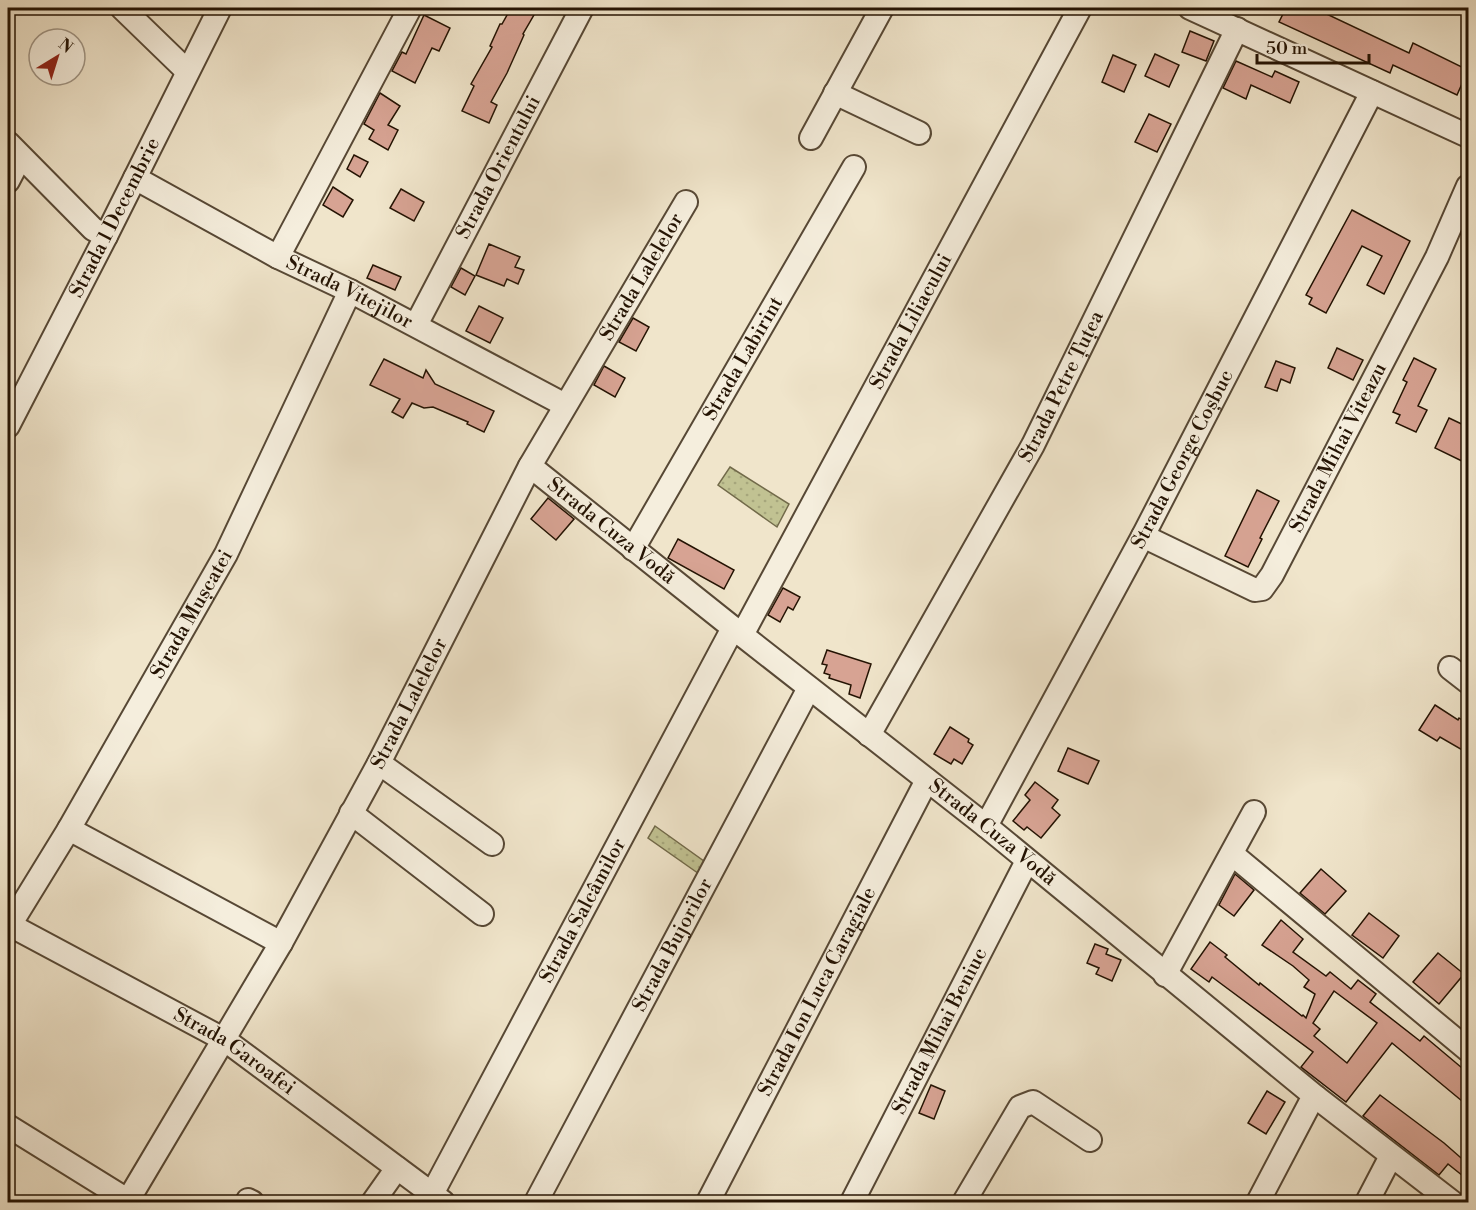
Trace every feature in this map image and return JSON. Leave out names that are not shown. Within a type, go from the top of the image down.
[{"type":"street","points":[[122,8],[187,71]]},
{"type":"street","points":[[278,257],[410,8]]},
{"type":"street","name":"Strada Orientului","points":[[416,326],[582,8]]},
{"type":"street","points":[[811,138],[882,8]]},
{"type":"street","name":"Strada Liliacului","points":[[737,632],[1080,8]]},
{"type":"street","points":[[1190,8],[1468,136]]},
{"type":"street","name":"Strada 1 Decembrie","points":[[8,426],[106,236],[217,9]]},
{"type":"street","name":"Strada Petre Țuțea","points":[[868,735],[1033,445],[1237,29]]},
{"type":"street","name":"Strada George Coșbuc","points":[[986,826],[1143,536],[1372,92]]},
{"type":"street","points":[[835,93],[919,133]]},
{"type":"street","points":[[8,181],[14,150]]},
{"type":"street","points":[[14,150],[93,229],[106,236]]},
{"type":"street","name":"Strada Labirint","points":[[633,549],[854,167]]},
{"type":"street","name":"Strada Vitejilor","points":[[135,178],[278,257],[350,291],[565,405]]},
{"type":"street","name":"Strada Mihai Viteazu","points":[[1143,536],[1255,590],[1267,585],[1437,258],[1468,186]]},
{"type":"street","name":"Strada Lalelelor","points":[[128,1202],[281,943],[379,763],[530,466],[686,202]]},
{"type":"street","name":"Strada Mușcatei","points":[[9,925],[69,829],[226,554],[350,291]]},
{"type":"street","name":"Strada Cuza Vodă","points":[[530,466],[737,632],[986,826],[1165,975],[1452,1203]]},
{"type":"street","name":"Strada Salcâmilor","points":[[438,1198],[737,632]]},
{"type":"street","points":[[1450,668],[1468,682]]},
{"type":"street","name":"Strada Bujorilor","points":[[536,1203],[809,688]]},
{"type":"street","points":[[379,763],[492,844]]},
{"type":"street","name":"Strada Ion Luca Caragiale","points":[[708,1203],[927,780]]},
{"type":"street","points":[[1165,975],[1254,812]]},
{"type":"street","points":[[351,813],[482,914]]},
{"type":"street","points":[[69,829],[281,943]]},
{"type":"street","points":[[1232,854],[1468,1050]]},
{"type":"street","name":"Strada Mihai Beniuc","points":[[852,1203],[1027,861]]},
{"type":"street","name":"Strada Garoafei","points":[[9,925],[225,1040],[438,1198]]},
{"type":"street","points":[[1258,1203],[1309,1105],[1316,1097]]},
{"type":"street","points":[[964,1203],[1020,1107],[1033,1101],[1090,1140]]},
{"type":"street","points":[[8,1126],[128,1202]]},
{"type":"street","points":[[1367,1203],[1391,1156]]},
{"type":"street","points":[[373,1203],[397,1168]]},
{"type":"green space","points":[[730,467],[789,504],[777,527],[718,485]]},
{"type":"green space","points":[[655,826],[708,864],[702,876],[648,838]]},
{"type":"building","points":[[511,8],[538,8],[491,102],[497,105],[489,123],[462,111],[474,86],[471,84],[492,47],[490,46],[500,24]]},
{"type":"building","points":[[1286,8],[1314,8],[1409,53],[1413,43],[1468,70],[1457,95],[1393,65],[1390,73],[1279,22]]},
{"type":"building","points":[[424,15],[450,28],[439,51],[432,48],[415,83],[392,71],[402,52],[406,54]]},
{"type":"building","points":[[1190,31],[1214,41],[1206,61],[1182,52]]},
{"type":"building","points":[[1155,54],[1179,65],[1169,87],[1145,76]]},
{"type":"building","points":[[1113,55],[1136,65],[1124,92],[1102,82]]},
{"type":"building","points":[[1236,61],[1272,77],[1275,71],[1299,82],[1290,103],[1251,85],[1246,99],[1223,88]]},
{"type":"building","points":[[380,93],[400,106],[388,125],[398,130],[388,150],[369,139],[374,130],[364,124]]},
{"type":"building","points":[[1149,114],[1171,124],[1157,152],[1135,142]]},
{"type":"building","points":[[354,155],[368,162],[360,177],[347,169]]},
{"type":"building","points":[[333,187],[353,200],[343,217],[323,205]]},
{"type":"building","points":[[401,189],[424,202],[414,221],[390,208]]},
{"type":"building","points":[[1352,210],[1410,241],[1384,294],[1367,285],[1382,256],[1362,246],[1326,313],[1309,304],[1312,298],[1306,295]]},
{"type":"building","points":[[489,244],[520,257],[515,267],[524,270],[518,284],[507,279],[504,286],[476,275]]},
{"type":"building","points":[[373,265],[401,277],[395,290],[367,278]]},
{"type":"building","points":[[461,268],[475,276],[465,295],[451,287]]},
{"type":"building","points":[[479,306],[503,318],[490,343],[466,331]]},
{"type":"building","points":[[633,318],[649,327],[636,351],[619,342]]},
{"type":"building","points":[[1337,348],[1363,360],[1353,380],[1328,368]]},
{"type":"building","points":[[1414,358],[1436,369],[1418,406],[1427,410],[1416,432],[1396,423],[1400,415],[1393,412],[1407,382],[1403,380]]},
{"type":"building","points":[[384,359],[423,378],[426,370],[435,384],[494,411],[484,432],[467,424],[468,422],[433,407],[424,408],[412,403],[403,418],[392,412],[400,399],[370,385]]},
{"type":"building","points":[[1276,361],[1295,368],[1290,383],[1281,379],[1277,391],[1265,387]]},
{"type":"building","points":[[604,366],[625,378],[615,397],[594,385]]},
{"type":"building","points":[[1449,418],[1468,427],[1468,464],[1435,448]]},
{"type":"building","points":[[1257,490],[1279,501],[1248,567],[1225,556]]},
{"type":"building","points":[[548,498],[574,519],[556,540],[531,519]]},
{"type":"building","points":[[678,539],[734,570],[724,589],[668,558]]},
{"type":"building","points":[[783,588],[800,597],[793,610],[788,607],[780,622],[768,615]]},
{"type":"building","points":[[827,650],[871,664],[860,698],[849,694],[851,685],[829,678],[830,675],[824,673],[827,665],[822,664]]},
{"type":"building","points":[[1435,705],[1468,724],[1468,743],[1464,751],[1440,737],[1437,741],[1419,730]]},
{"type":"building","points":[[950,727],[969,739],[968,742],[973,745],[962,764],[954,759],[951,764],[934,754]]},
{"type":"building","points":[[1068,748],[1099,761],[1088,784],[1058,771]]},
{"type":"building","points":[[1035,782],[1058,800],[1052,808],[1060,815],[1041,838],[1027,827],[1024,830],[1013,821],[1030,800],[1025,795]]},
{"type":"building","points":[[1321,869],[1346,891],[1325,914],[1300,893]]},
{"type":"building","points":[[1235,874],[1254,890],[1234,916],[1219,905]]},
{"type":"building","points":[[1369,913],[1399,936],[1383,958],[1352,935]]},
{"type":"building","points":[[1281,920],[1303,939],[1293,952],[1326,976],[1330,972],[1351,989],[1358,980],[1376,994],[1370,1002],[1420,1041],[1424,1036],[1468,1073],[1468,1106],[1392,1043],[1346,1102],[1301,1067],[1313,1052],[1212,977],[1209,982],[1191,969],[1210,942],[1259,985],[1260,983],[1306,1018],[1315,994],[1304,987],[1309,980],[1262,945]],"holes":[[[1334,991],[1377,1023],[1347,1063],[1314,1036],[1320,1029],[1313,1023]]]},
{"type":"building","points":[[1095,944],[1108,949],[1106,954],[1121,960],[1112,981],[1096,974],[1099,968],[1087,963]]},
{"type":"building","points":[[1438,953],[1464,974],[1439,1004],[1413,982]]},
{"type":"building","points":[[931,1085],[945,1091],[934,1119],[919,1113]]},
{"type":"building","points":[[1267,1091],[1285,1102],[1266,1134],[1248,1123]]},
{"type":"building","points":[[1380,1095],[1468,1164],[1468,1180],[1448,1164],[1439,1175],[1363,1116]]}]
